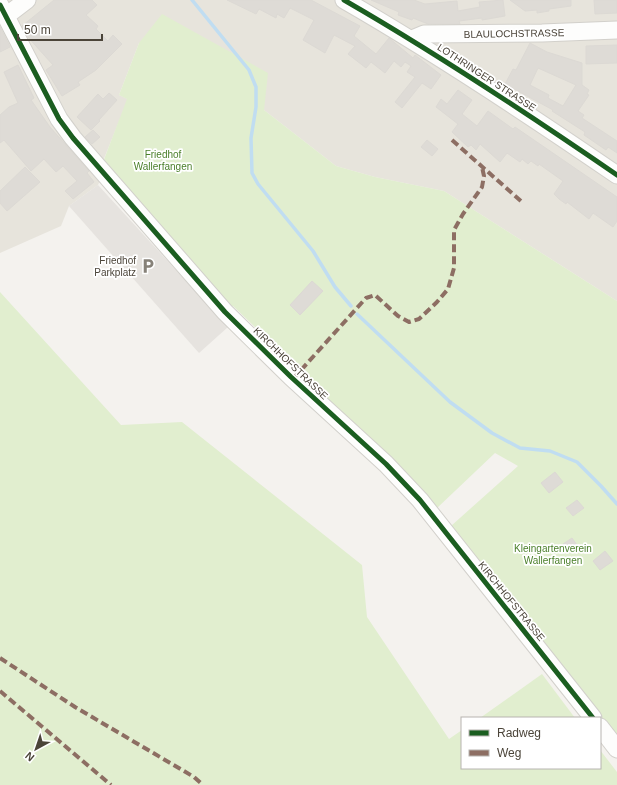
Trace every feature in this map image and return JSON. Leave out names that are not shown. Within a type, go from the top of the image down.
[{"type":"street","points":[[3,10],[27,0]]},
{"type":"street","name":"LOTHRINGER STRASSE","points":[[344,0],[369,7],[412,40],[465,73],[617,175]]},
{"type":"street","name":"KIRCHHOFSTRASSE","points":[[3,10],[59,119],[73,138],[224,312],[291,377],[386,464],[420,500],[592,717]]},
{"type":"street","name":"BLAULOCHSTRASSE","points":[[412,40],[424,34],[542,33],[617,30]]},
{"type":"street","points":[[601,728],[617,749]]},
{"type":"shaded area","points":[[0,0],[617,0],[617,301],[444,191],[375,177],[336,166],[264,110],[139,43],[119,95],[128,99],[103,161],[106,167],[98,185],[69,206],[61,226],[0,253]]},
{"type":"shaded area","name":"Friedhof Parkplatz","points":[[98,185],[228,327],[199,353],[69,206]]},
{"type":"green space","points":[[162,14],[268,73],[264,110],[336,166],[375,177],[444,191],[617,301],[617,739],[451,526],[518,466],[495,453],[436,509],[304,381],[303,373],[233,306],[229,306],[103,162],[127,99],[119,95],[139,43]]},
{"type":"green space","points":[[0,292],[121,425],[182,422],[362,565],[367,617],[449,739],[461,731],[461,769],[601,769],[601,751],[617,772],[617,785],[0,785]]},
{"type":"green space","points":[[542,674],[574,717],[481,717]]},
{"type":"building","points":[[54,0],[92,0],[97,5],[86,15],[98,26],[96,29],[108,41],[113,35],[122,44],[96,70],[78,82],[80,85],[62,96],[46,70],[53,65],[27,36],[22,26]]},
{"type":"building","points":[[227,0],[311,0],[360,26],[354,36],[376,54],[389,38],[413,58],[415,55],[441,75],[431,89],[422,83],[402,108],[395,102],[415,77],[407,72],[411,66],[405,62],[401,67],[394,61],[385,73],[371,62],[366,68],[348,54],[355,46],[334,35],[325,53],[303,40],[314,20],[290,8],[284,18],[277,14],[276,18],[259,9],[256,14]]},
{"type":"building","points":[[371,0],[414,0],[425,4],[457,1],[458,11],[480,7],[479,2],[503,0],[505,16],[482,20],[482,18],[459,21],[460,24],[428,24],[413,18],[412,20],[398,15],[399,12]]},
{"type":"building","points":[[510,0],[571,0],[571,6],[549,9],[549,11],[537,13],[537,10],[525,11]]},
{"type":"building","points":[[594,0],[617,0],[617,13],[595,14]]},
{"type":"building","points":[[0,27],[10,47],[0,52]]},
{"type":"building","points":[[530,43],[547,52],[582,63],[582,85],[589,90],[587,94],[589,95],[578,111],[584,115],[582,118],[617,141],[617,153],[608,147],[606,150],[584,135],[585,132],[552,111],[553,110],[505,84],[513,69],[516,70]],"holes":[[[538,68],[576,85],[563,106],[548,98],[549,95],[530,85]]]},
{"type":"building","points":[[617,45],[617,63],[586,64],[586,46]]},
{"type":"building","points":[[18,65],[34,98],[31,100],[50,127],[89,171],[87,173],[94,182],[73,199],[65,191],[77,181],[63,166],[56,172],[44,159],[31,171],[4,140],[0,143],[0,115],[9,107],[18,103],[4,72]]},
{"type":"building","points":[[458,90],[472,100],[462,114],[477,126],[488,111],[513,129],[515,127],[617,197],[617,221],[613,227],[593,213],[589,219],[567,202],[566,204],[559,199],[554,194],[563,181],[539,164],[538,166],[531,161],[528,164],[522,159],[520,162],[507,153],[500,162],[480,144],[476,150],[471,145],[468,147],[452,132],[458,124],[436,107],[441,99],[447,104]]},
{"type":"building","points":[[109,93],[117,100],[91,130],[77,117],[98,94],[103,99]]},
{"type":"building","points":[[93,130],[100,137],[92,144],[85,137]]},
{"type":"building","points":[[427,140],[438,149],[432,156],[421,147]]},
{"type":"building","points":[[25,167],[40,182],[7,211],[0,203],[0,191]]},
{"type":"building","points":[[312,281],[323,291],[300,315],[290,305]]},
{"type":"building","points":[[555,472],[563,482],[549,493],[541,483]]},
{"type":"building","points":[[577,500],[584,508],[573,516],[566,508]]},
{"type":"building","points":[[572,538],[577,545],[569,552],[563,544]]},
{"type":"building","points":[[605,551],[613,561],[600,570],[593,561]]},
{"type":"waterway","points":[[192,0],[249,70],[256,87],[256,107],[251,138],[252,173],[258,184],[313,251],[335,287],[351,306]]},
{"type":"waterway","points":[[357,314],[450,402],[492,433],[520,448],[550,451],[577,462],[617,504]]},
{"type":"marked path","points":[[452,140],[522,202]]},
{"type":"marked path","points":[[293,379],[366,298],[375,295],[398,316],[409,322],[419,319],[437,302],[448,289],[454,268],[454,230],[482,187],[484,176],[482,167]]},
{"type":"marked path","points":[[0,658],[75,707],[194,777],[203,785]]},
{"type":"marked path","points":[[0,691],[111,785]]},
{"type":"cycle path","points":[[344,0],[482,85],[617,175]]},
{"type":"cycle path","points":[[0,5],[59,119],[73,138],[225,312],[291,377],[386,464],[420,500],[592,717]]},
{"type":"place","name":"Friedhof Parkplatz","points":[[148,266]]},
{"type":"park label","name":"Friedhof Wallerfangen","points":[[163,160]]},
{"type":"park label","name":"Kleingartenverein Wallerfangen","points":[[553,554]]}]
